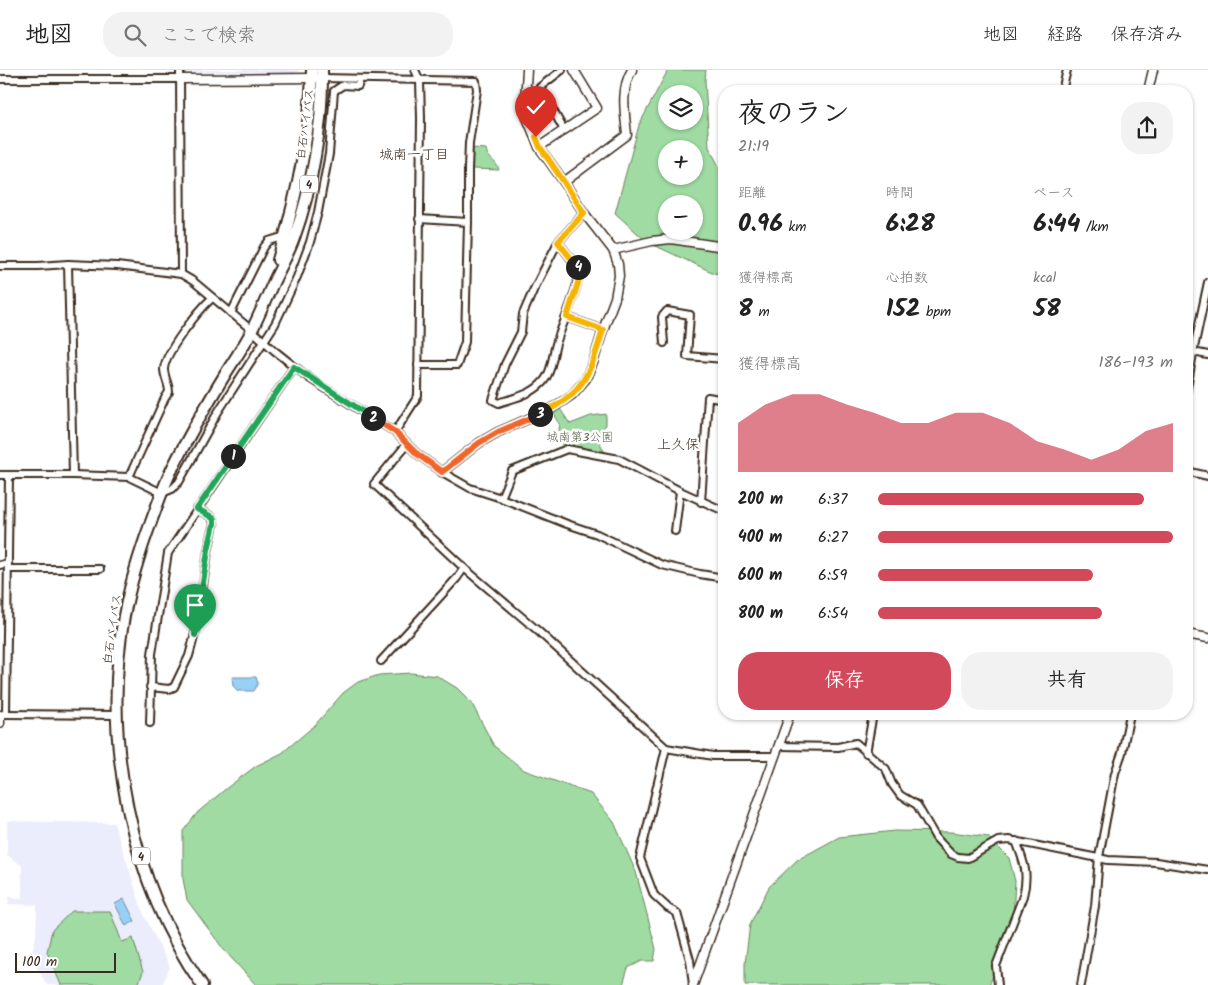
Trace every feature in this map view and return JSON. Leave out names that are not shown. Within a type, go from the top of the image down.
[{"type":"highway","name":"白石バイパス","points":[[269,292],[286,236],[317,74]]},
{"type":"highway","name":"白石バイパス","points":[[202,985],[187,963],[158,905],[141,857],[130,816],[120,761],[117,714],[119,650],[124,614],[139,555],[162,493],[195,424],[250,334],[294,239],[308,188],[316,140],[317,74]]},
{"type":"street","points":[[180,70],[181,274]]},
{"type":"street","points":[[395,432],[418,396],[420,81],[415,70]]},
{"type":"street","points":[[442,472],[479,443],[498,432],[551,409],[572,394],[585,380],[615,298],[619,276],[618,264],[613,250],[584,213],[540,147],[527,118],[525,100],[527,70]]},
{"type":"street","points":[[562,70],[540,87],[564,130]]},
{"type":"street","points":[[540,147],[597,108],[574,70]]},
{"type":"street","points":[[564,182],[627,135],[623,99],[628,76],[632,70]]},
{"type":"street","points":[[1063,85],[1067,70]]},
{"type":"street","points":[[1149,85],[1153,70]]},
{"type":"street","points":[[0,79],[180,79],[317,74],[420,81],[476,81],[477,90],[469,144],[465,342],[457,365],[418,365]]},
{"type":"street","points":[[0,475],[129,477],[162,493],[176,486],[218,412],[275,324],[297,277],[310,242],[318,212],[329,154],[334,90],[343,84],[358,86],[360,78]]},
{"type":"street","points":[[558,242],[580,270],[578,283],[556,343],[550,367],[544,382],[533,391],[499,403],[493,400],[505,364],[521,332],[523,314],[532,291],[558,242],[584,213]]},
{"type":"street","points":[[419,219],[468,222]]},
{"type":"street","points":[[231,313],[264,247],[269,241],[286,236]]},
{"type":"street","points":[[613,250],[652,241],[671,239],[718,246]]},
{"type":"street","points":[[68,264],[73,475]]},
{"type":"street","points":[[0,266],[68,264],[117,266],[181,274],[193,281],[248,327]]},
{"type":"street","points":[[1193,341],[1208,282]]},
{"type":"street","points":[[129,477],[169,392],[164,368],[167,360],[190,320],[212,298]]},
{"type":"street","points":[[664,344],[662,317],[667,312],[690,315],[687,356],[718,359]]},
{"type":"street","points":[[567,317],[603,330]]},
{"type":"street","points":[[257,335],[309,378],[395,432],[406,444],[442,472],[470,488],[597,534],[662,565],[718,577]]},
{"type":"street","points":[[1193,350],[1208,354]]},
{"type":"street","points":[[150,723],[152,654],[168,553],[294,367]]},
{"type":"street","points":[[701,502],[708,397],[718,399]]},
{"type":"street","points":[[406,444],[374,484],[464,568],[537,630],[666,748],[713,756],[774,756]]},
{"type":"street","points":[[501,498],[512,471],[567,449],[619,459],[701,502],[718,509]]},
{"type":"street","points":[[1193,473],[1208,476]]},
{"type":"street","points":[[0,723],[2,714],[8,566],[9,475]]},
{"type":"street","points":[[675,531],[680,491]]},
{"type":"street","points":[[150,687],[169,689],[174,687],[189,656],[197,626],[214,519],[197,509]]},
{"type":"street","points":[[0,565],[100,569]]},
{"type":"street","points":[[381,661],[464,568]]},
{"type":"street","points":[[1193,635],[1208,638]]},
{"type":"street","points":[[2,714],[117,714]]},
{"type":"street","points":[[693,985],[788,720]]},
{"type":"street","points":[[866,753],[873,720]]},
{"type":"street","points":[[1081,985],[1095,906],[1098,857],[1114,773],[1122,753],[1129,720]]},
{"type":"street","points":[[778,746],[838,747],[856,743],[886,769],[892,784],[900,795],[917,806],[936,838],[951,854],[958,857],[968,858],[998,841],[1016,841],[1108,860],[1156,862],[1208,870]]},
{"type":"street","points":[[666,748],[640,858],[654,895],[668,908],[677,913],[690,960],[693,985]]},
{"type":"street","points":[[998,985],[996,966],[1026,885],[1026,870],[1016,841]]},
{"type":"shaded area","points":[[184,70],[300,70],[294,73],[186,72]]},
{"type":"shaded area","points":[[7,821],[114,823],[144,915],[170,967],[162,985],[47,985],[31,957],[36,935],[37,905],[8,904],[9,897],[22,898],[22,866],[7,855]]},
{"type":"green space","points":[[668,70],[706,70],[709,147],[718,164],[718,274],[647,242],[615,213],[639,125],[658,89],[658,130],[703,130],[703,85],[660,85]]},
{"type":"green space","points":[[472,148],[486,149],[499,170],[472,169]]},
{"type":"green space","name":"城南第3公園","points":[[557,404],[570,424],[591,416],[606,414],[606,425],[596,435],[607,457],[564,449],[559,430],[560,424],[551,409]]},
{"type":"green space","points":[[411,673],[437,676],[457,688],[471,702],[494,746],[524,770],[591,794],[614,822],[636,872],[656,949],[654,961],[642,961],[628,968],[623,985],[256,985],[224,950],[187,900],[183,879],[183,831],[198,812],[256,766],[282,753],[315,725],[343,693],[358,682],[379,675]]},
{"type":"green space","points":[[895,831],[951,832],[988,837],[1009,858],[1015,881],[1012,935],[989,985],[745,985],[745,964],[750,924],[769,887],[797,860],[839,837]]},
{"type":"green space","points":[[72,911],[110,911],[122,942],[133,938],[143,972],[138,985],[61,985],[47,952],[52,930]]},
{"type":"water","points":[[232,677],[256,677],[258,683],[254,691],[238,691],[233,686]]},
{"type":"water","points":[[124,899],[135,921],[126,926],[115,904]]},
{"type":"district","name":"城南一丁目","points":[[414,154]]},
{"type":"district","name":"上久保","points":[[678,444]]},
{"type":"route","points":[[195,635],[208,550],[214,524],[214,519],[197,509],[294,367],[395,432],[416,453],[442,472],[479,443],[498,432],[551,409],[572,394],[585,380],[603,330],[567,317],[578,283],[580,270],[558,242],[584,213],[540,147],[536,137]]}]
